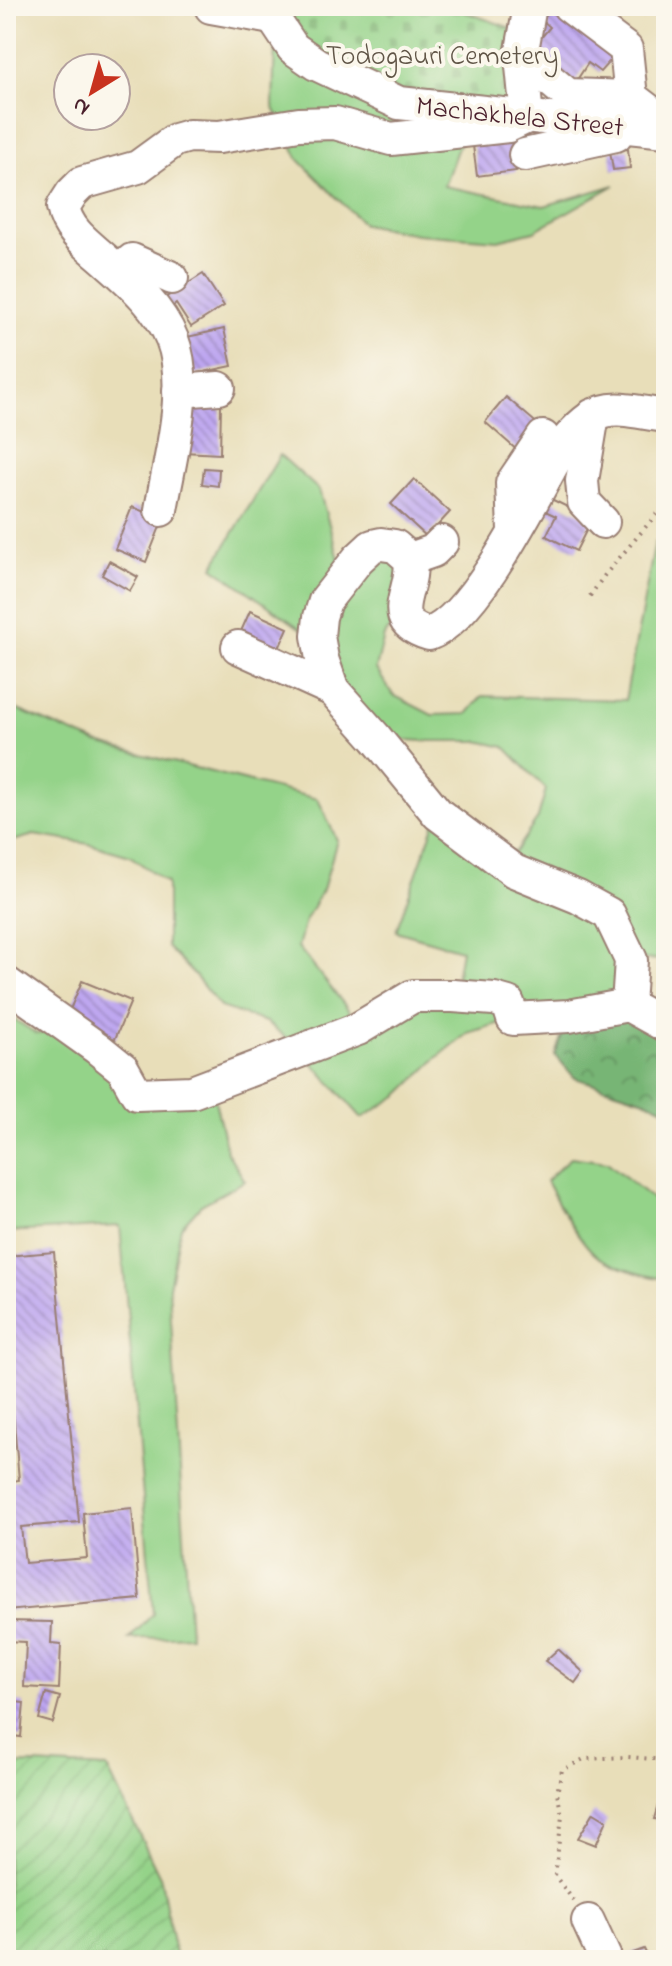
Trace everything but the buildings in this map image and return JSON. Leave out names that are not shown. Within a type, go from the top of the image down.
[{"type":"street","points":[[161,510],[179,391],[173,340],[152,307],[120,272],[75,233],[65,219],[63,207],[72,193],[82,183],[138,167],[175,140],[189,136],[231,135],[299,124],[335,123],[391,139],[508,126],[527,117],[521,56],[530,6]]},
{"type":"street","points":[[569,6],[626,49],[631,97],[662,127]]},
{"type":"street","points":[[211,7],[269,12]]},
{"type":"street","name":"Machakhela Street","points":[[269,12],[293,48],[316,64],[399,103],[662,127]]},
{"type":"street","points":[[521,56],[568,95],[631,97]]},
{"type":"street","points":[[525,155],[662,127]]},
{"type":"street","points":[[120,272],[132,260],[172,278]]},
{"type":"street","points":[[179,391],[219,388]]},
{"type":"street","points":[[628,1005],[631,960],[609,914],[578,897],[514,871],[438,814],[333,690],[318,636],[325,601],[358,559],[372,546],[381,544],[395,546],[410,559],[412,569],[403,615],[407,624],[429,634],[439,630],[477,590],[564,444],[580,424],[607,412],[666,416]]},
{"type":"street","points":[[603,522],[584,502],[582,481],[607,412]]},
{"type":"street","points":[[514,530],[512,483],[543,437]]},
{"type":"street","points":[[410,559],[433,551],[442,542]]},
{"type":"street","points":[[238,647],[333,690]]},
{"type":"street","points":[[6,983],[123,1069],[137,1094],[192,1092],[358,1029],[413,996],[494,999],[508,1003],[513,1019],[569,1016],[628,1005],[666,1026]]},
{"type":"street","points":[[588,1921],[606,1960]]},
{"type":"path","points":[[590,596],[666,503]]},
{"type":"path","points":[[588,1921],[555,1876],[562,1815],[557,1793],[562,1770],[584,1759],[628,1757],[666,1760]]},
{"type":"green space","name":"Todogauri Cemetery","points":[[279,6],[448,6],[511,28],[513,108],[418,97],[372,81],[299,38]]},
{"type":"green space","points":[[275,40],[470,114],[444,186],[544,206],[615,185],[534,231],[498,240],[417,234],[363,224],[299,160],[273,106]]},
{"type":"green space","points":[[280,455],[319,490],[345,579],[365,557],[402,560],[396,620],[384,636],[376,669],[393,695],[432,715],[467,714],[482,696],[625,700],[655,542],[666,544],[666,959],[631,960],[628,1005],[513,1019],[468,1033],[399,1095],[362,1118],[300,1049],[266,1022],[220,1007],[167,947],[167,883],[130,856],[89,844],[34,835],[6,843],[6,705],[97,743],[318,799],[337,840],[324,886],[305,921],[298,947],[347,1008],[358,1028],[453,996],[461,950],[396,931],[438,814],[514,853],[538,818],[546,789],[505,747],[478,741],[376,738],[311,636],[213,567]]},
{"type":"green space","points":[[628,1005],[666,1026],[666,1110],[645,1100],[575,1078],[555,1055],[569,1016]]},
{"type":"green space","points":[[6,1014],[37,1034],[70,1028],[138,1094],[211,1083],[227,1152],[245,1181],[201,1205],[181,1227],[169,1287],[190,1636],[129,1639],[153,1614],[120,1226],[6,1232]]},
{"type":"green space","points":[[571,1157],[607,1162],[666,1210],[666,1279],[615,1265],[600,1258],[586,1245],[546,1181]]},
{"type":"green space","points":[[6,1765],[107,1768],[161,1879],[176,1960],[8,1960]]}]
